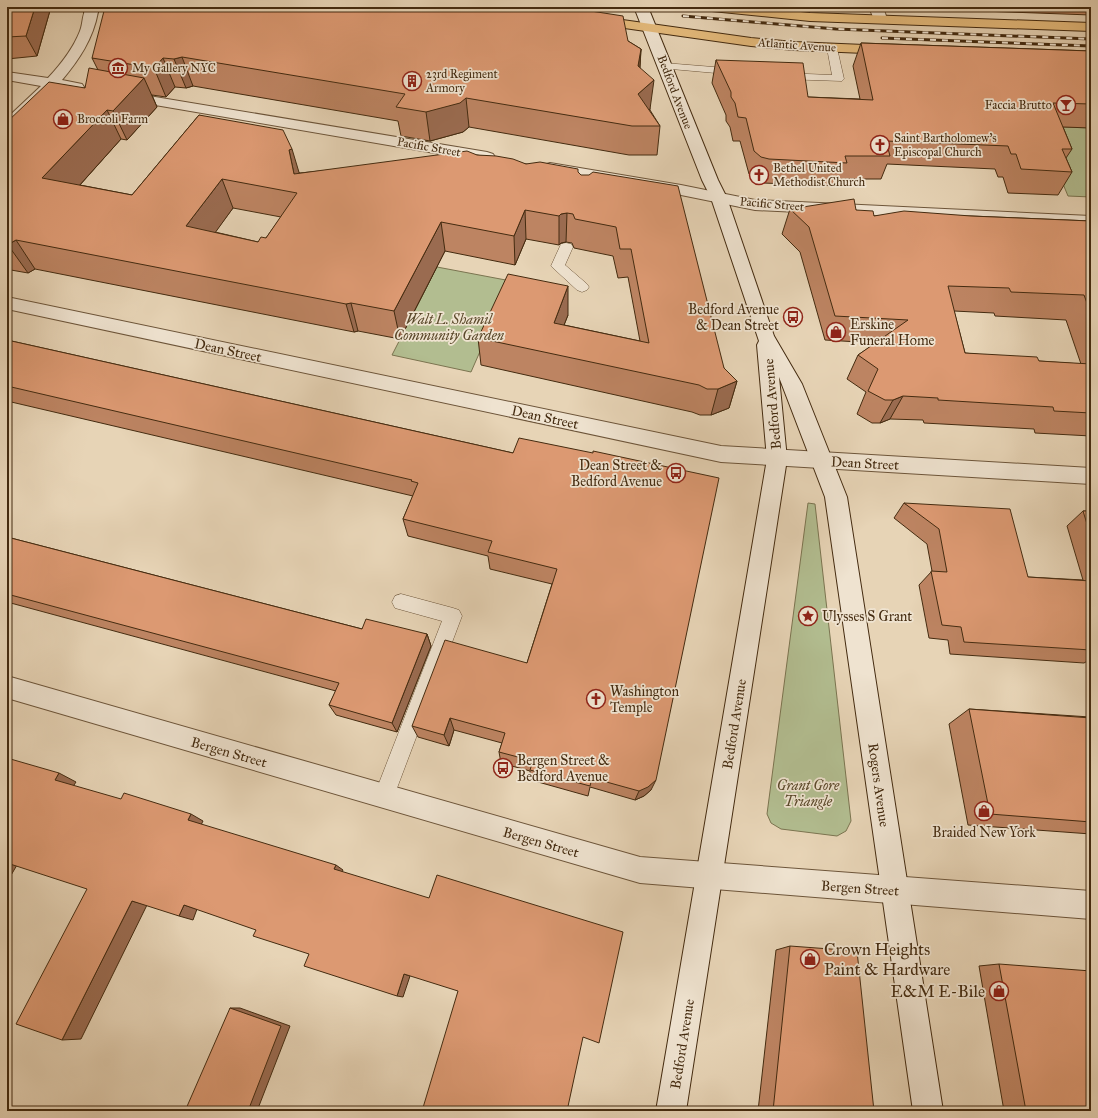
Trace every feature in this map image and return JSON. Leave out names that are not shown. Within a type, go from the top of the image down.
[{"type":"main road","points":[[712,7],[757,10],[810,17],[878,13],[1091,28]]},
{"type":"main road","name":"Atlantic Avenue","points":[[582,18],[751,42],[832,48],[903,51]]},
{"type":"street","name":"Bedford Avenue","points":[[641,7],[710,180],[719,198],[765,336],[792,384],[823,461]]},
{"type":"street","points":[[7,126],[50,83],[74,56],[87,31],[92,10]]},
{"type":"street","points":[[7,76],[90,90]]},
{"type":"street","name":"Pacific Street","points":[[113,94],[500,159]]},
{"type":"street","name":"Pacific Street","points":[[539,166],[592,181],[719,198],[755,205],[1091,221]]},
{"type":"street","name":"Dean Street","points":[[7,303],[721,454],[1091,476]]},
{"type":"street","name":"Bedford Avenue","points":[[671,1111],[777,458],[765,336]]},
{"type":"street","name":"Rogers Avenue","points":[[823,461],[837,501],[928,1111]]},
{"type":"street","name":"Bergen Street","points":[[7,687],[640,870],[1091,905]]},
{"type":"lane","points":[[775,75],[838,79],[832,48]]},
{"type":"lane","points":[[664,66],[752,73]]},
{"type":"lane","points":[[566,247],[558,266],[582,287]]},
{"type":"lane","points":[[384,796],[453,616],[401,602]]},
{"type":"green space","points":[[1039,126],[1091,128],[1091,197],[1068,196]]},
{"type":"green space","name":"Walt L. Shamil Community Garden","points":[[437,267],[511,281],[471,372],[392,355]]},
{"type":"green space","name":"Grant Gore Triangle","points":[[808,503],[815,504],[851,821],[846,831],[837,836],[781,829],[771,823],[767,814]]},
{"type":"building","points":[[7,7],[35,7],[26,36],[7,37]]},
{"type":"building","name":"23rd Regiment Armory","points":[[105,7],[565,7],[623,16],[628,41],[641,49],[638,66],[654,80],[638,94],[660,126],[632,126],[466,98],[460,103],[426,112],[396,107],[405,94],[182,57],[174,59],[163,58],[154,68],[92,58]]},
{"type":"building","points":[[861,43],[1091,51],[1091,104],[1053,103],[1072,149],[1062,149],[1072,172],[1021,169],[1016,154],[1011,154],[1008,146],[886,141],[890,156],[845,156],[847,163],[769,159],[761,157],[754,151],[746,118],[738,117],[735,103],[731,97],[731,92],[716,60],[803,63],[808,97],[873,100]]},
{"type":"building","points":[[89,68],[144,78],[113,111],[107,110],[42,178],[132,195],[199,115],[283,130],[292,149],[289,150],[294,174],[467,151],[477,155],[513,159],[526,164],[540,162],[578,169],[578,172],[581,175],[589,175],[593,172],[678,186],[724,368],[737,381],[718,389],[707,389],[699,385],[478,338],[508,274],[568,286],[554,323],[649,343],[631,249],[620,249],[616,227],[575,219],[573,214],[567,213],[559,216],[525,210],[514,236],[441,222],[394,311],[351,303],[346,304],[16,240],[7,245],[7,122],[49,82],[85,88]],"holes":[[[222,179],[297,193],[266,238],[261,237],[258,242],[186,226]]]},
{"type":"building","points":[[854,199],[856,210],[873,211],[874,216],[904,211],[971,216],[1091,221],[1091,314],[1084,295],[1011,292],[1009,288],[948,286],[965,353],[1037,357],[1039,361],[1091,364],[1091,413],[1054,411],[1053,407],[938,400],[938,398],[903,396],[893,400],[885,400],[868,391],[878,369],[858,355],[908,320],[835,316],[809,227],[790,209]]},
{"type":"building","points":[[7,340],[513,453],[519,438],[593,453],[593,451],[719,478],[656,780],[648,787],[639,791],[592,778],[590,786],[530,770],[533,761],[499,752],[505,733],[450,718],[444,735],[412,726],[445,640],[527,663],[557,569],[488,552],[492,541],[403,519],[418,483],[411,481],[412,480],[7,386]]},
{"type":"building","points":[[904,503],[1010,509],[1028,577],[1091,581],[1091,650],[964,642],[961,627],[942,625],[931,571],[947,572],[939,529]]},
{"type":"building","points":[[1083,511],[1091,511],[1091,537]]},
{"type":"building","points":[[7,537],[362,629],[366,619],[427,634],[392,723],[329,705],[339,683],[7,594]]},
{"type":"building","points":[[969,709],[1091,718],[1091,822],[990,814]]},
{"type":"building","points":[[7,758],[59,773],[55,780],[121,799],[124,793],[191,814],[188,820],[336,865],[334,869],[429,898],[437,875],[623,932],[599,1043],[583,1037],[567,1111],[422,1111],[458,991],[404,974],[397,996],[304,966],[309,954],[253,936],[256,930],[184,905],[179,916],[132,901],[62,1040],[16,1024],[87,889],[7,863]]},
{"type":"building","points":[[790,946],[857,951],[874,1111],[773,1111]]},
{"type":"building","points":[[999,964],[1091,971],[1091,1111],[1026,1111]]},
{"type":"building","points":[[230,1008],[281,1026],[248,1111],[185,1111]]},
{"type":"railway","points":[[683,16],[836,29],[1091,39]]},
{"type":"railway","points":[[882,38],[1091,46]]},
{"type":"place","name":"My Gallery NYC","points":[[118,68]]},
{"type":"place","name":"23rd Regiment Armory","points":[[412,81]]},
{"type":"place","name":"Faccia Brutto","points":[[1066,105]]},
{"type":"place","name":"Broccoli Farm","points":[[63,119]]},
{"type":"place","name":"Saint Bartholomew's Episcopal Church","points":[[880,145]]},
{"type":"place","name":"Bethel United Methodist Church","points":[[759,175]]},
{"type":"place","name":"Bedford Avenue & Dean Street","points":[[793,317]]},
{"type":"place","name":"Erskine Funeral Home","points":[[836,332]]},
{"type":"place","name":"Dean Street & Bedford Avenue","points":[[676,473]]},
{"type":"place","name":"Ulysses S Grant","points":[[808,616]]},
{"type":"place","name":"Washington Temple","points":[[596,699]]},
{"type":"place","name":"Bergen Street & Bedford Avenue","points":[[503,768]]},
{"type":"place","name":"Braided New York","points":[[984,811]]},
{"type":"place","name":"Crown Heights Paint & Hardware","points":[[810,959]]},
{"type":"place","name":"E&M E-Bile","points":[[999,991]]}]
